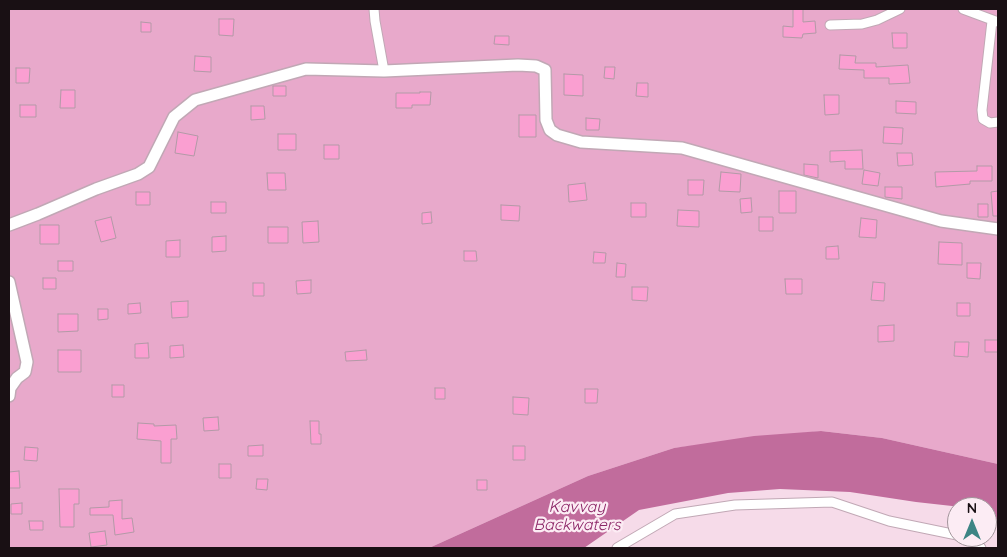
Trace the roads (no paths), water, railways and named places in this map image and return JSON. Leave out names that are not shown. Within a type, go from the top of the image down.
[{"type":"street","points":[[374,9],[384,71]]},
{"type":"street","points":[[830,25],[862,24],[877,20],[900,9]]},
{"type":"street","points":[[963,9],[995,22],[982,110],[983,119],[990,123],[998,122]]},
{"type":"street","points":[[9,225],[138,174],[149,167],[174,117],[195,100],[306,69],[384,71],[536,66],[545,70],[546,120],[550,130],[557,135],[581,142],[682,148],[941,221],[998,229]]},
{"type":"street","points":[[9,282],[27,362],[25,372],[17,378],[10,388],[9,396]]},
{"type":"street","points":[[617,548],[675,514],[735,505],[832,502],[889,521],[947,534]]},
{"type":"water","name":"Kavvay Backwaters","points":[[821,431],[882,438],[998,464],[998,520],[997,497],[947,497],[947,505],[850,492],[780,489],[728,493],[639,510],[584,548],[429,548],[588,476],[674,448],[754,436]]}]
